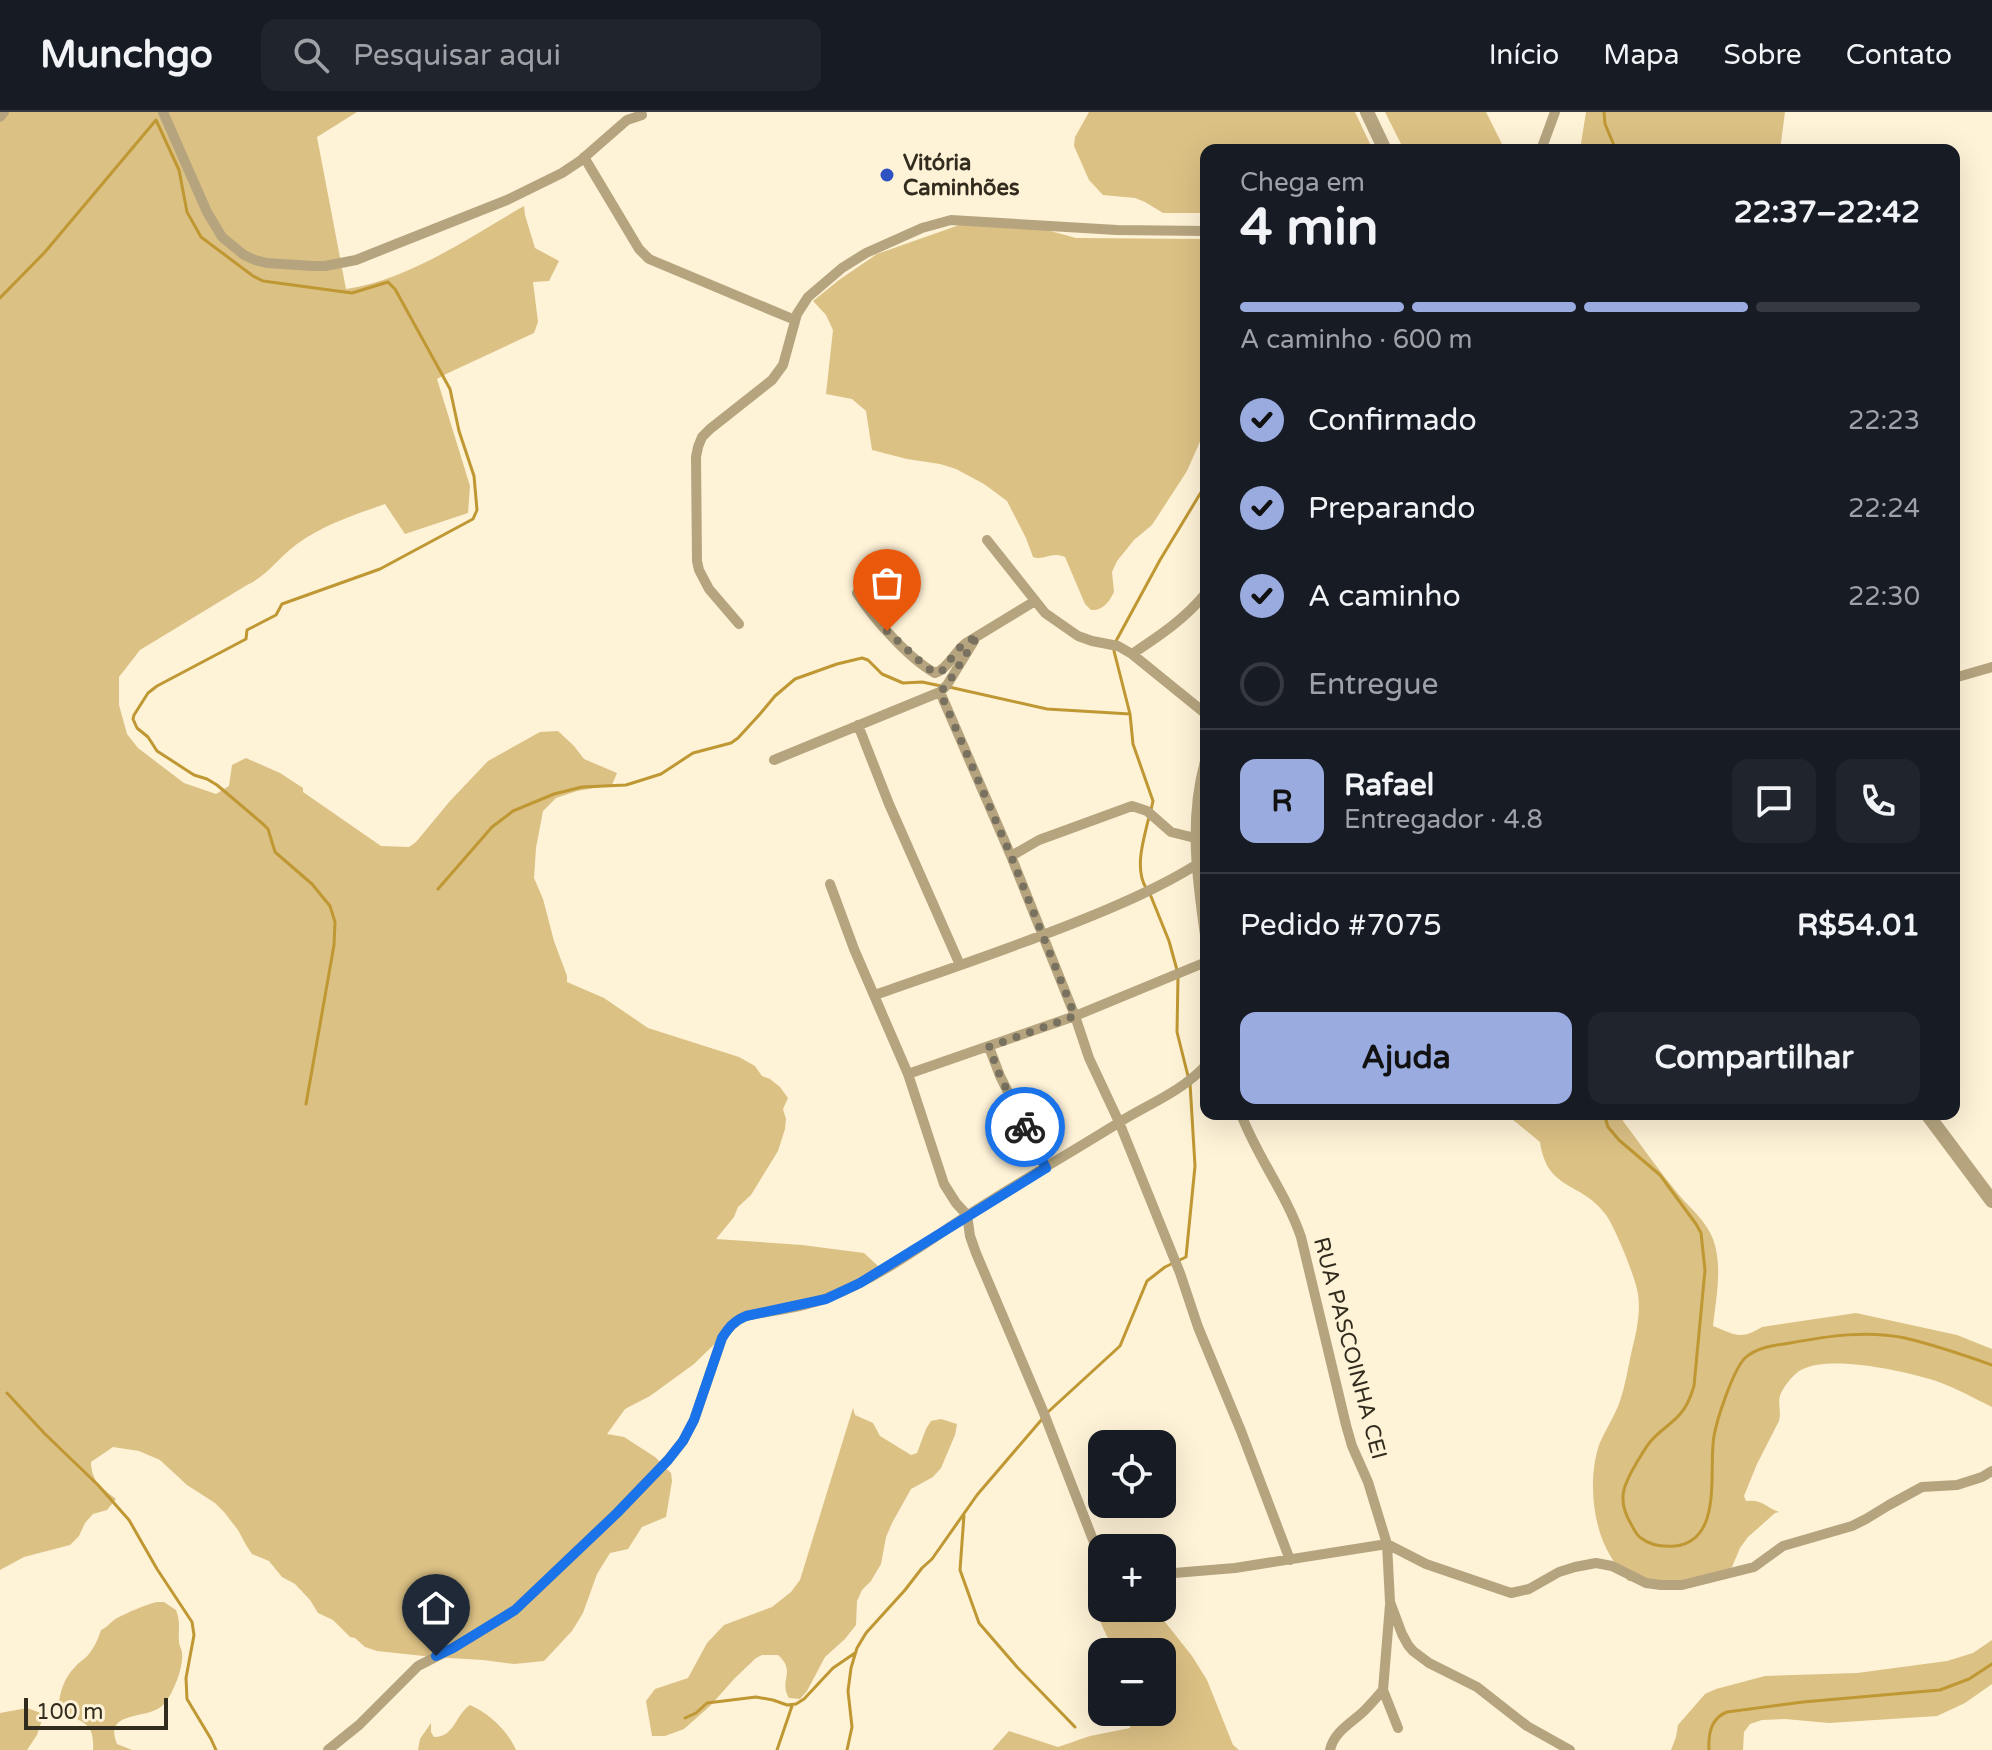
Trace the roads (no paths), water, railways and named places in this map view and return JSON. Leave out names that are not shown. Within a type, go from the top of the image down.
[{"type":"street","points":[[0,117],[4,112]]},
{"type":"street","points":[[163,112],[207,212],[222,237],[244,255],[267,263],[325,266],[356,260],[486,210],[545,182],[584,157],[627,120],[642,115]]},
{"type":"street","points":[[1367,112],[1382,144]]},
{"type":"street","points":[[1543,144],[1555,112]]},
{"type":"street","points":[[584,157],[639,249],[649,259],[795,320]]},
{"type":"street","points":[[739,624],[709,589],[699,570],[696,549],[698,447],[710,429],[779,373],[800,307],[842,268],[866,253],[922,228],[951,220],[1117,230],[1200,231]]},
{"type":"street","points":[[987,540],[1045,613],[1078,636],[1118,646],[1132,654],[1200,709]]},
{"type":"street","points":[[857,593],[887,631],[935,673],[942,671],[958,649],[1035,601]]},
{"type":"street","points":[[1132,654],[1168,631],[1200,600]]},
{"type":"street","points":[[774,760],[940,692],[978,635]]},
{"type":"street","points":[[1960,676],[1992,667]]},
{"type":"street","points":[[940,692],[1011,856],[1089,1058],[1119,1122],[1180,1273],[1198,1327],[1290,1560]]},
{"type":"street","points":[[858,725],[960,965]]},
{"type":"street","points":[[1200,781],[1195,838],[1200,896]]},
{"type":"street","points":[[1011,856],[1039,840],[1132,806],[1147,811],[1171,832],[1195,838]]},
{"type":"street","points":[[875,995],[1042,936],[1138,897],[1196,865]]},
{"type":"street","points":[[830,884],[854,949],[908,1074],[944,1184],[967,1215],[976,1253],[1091,1534]]},
{"type":"street","points":[[908,1074],[1075,1016],[1200,964]]},
{"type":"street","points":[[989,1047],[1000,1076],[1046,1168]]},
{"type":"street","points":[[328,1750],[359,1725],[418,1666],[515,1610],[668,1460],[694,1420],[722,1338],[737,1319],[826,1299],[883,1270],[1200,1073]]},
{"type":"street","name":"RUA PASCOINHA CEI","points":[[1243,1120],[1294,1215],[1352,1446],[1368,1482],[1387,1544],[1390,1602],[1402,1634],[1413,1651],[1429,1663],[1477,1687],[1527,1726],[1570,1750]]},
{"type":"street","points":[[1931,1120],[1992,1201]]},
{"type":"street","points":[[1176,1573],[1235,1568],[1387,1544],[1426,1564],[1511,1593],[1520,1593],[1567,1569],[1596,1563],[1612,1566],[1646,1583],[1682,1585],[1754,1567],[1783,1546],[1852,1526],[1922,1487],[1957,1485],[1992,1471]]},
{"type":"street","points":[[1390,1602],[1383,1690],[1398,1728]]},
{"type":"street","points":[[1330,1750],[1337,1733],[1383,1690]]},
{"type":"waterway","points":[[1604,112],[1605,124],[1613,144]]},
{"type":"waterway","points":[[0,298],[45,252],[156,120],[179,170],[187,212],[201,237],[263,281],[352,293],[388,282],[395,289],[450,389],[459,431],[474,476],[477,510],[473,519],[380,569],[282,604],[276,615],[247,630],[246,639],[157,686],[148,693],[133,719],[157,751],[194,775],[217,785],[263,824],[268,829],[275,852],[312,884],[330,906],[335,922],[334,945],[306,1104]]},
{"type":"waterway","points":[[1151,810],[1153,801],[1133,744],[1130,714],[1114,651],[1116,641],[1160,560],[1200,494]]},
{"type":"waterway","points":[[438,889],[492,827],[513,811],[554,794],[582,787],[626,785],[661,774],[693,753],[731,743],[795,679],[862,658],[882,674],[903,683],[922,682],[941,686]]},
{"type":"waterway","points":[[949,687],[1047,709],[1130,714]]},
{"type":"waterway","points":[[1146,888],[1140,862],[1149,817]]},
{"type":"waterway","points":[[1150,894],[1177,970]]},
{"type":"waterway","points":[[1178,977],[1177,1032],[1188,1076]]},
{"type":"waterway","points":[[1048,1412],[1120,1346],[1147,1281],[1165,1267],[1186,1257],[1195,1166],[1190,1083]]},
{"type":"waterway","points":[[1606,1120],[1619,1140],[1660,1175],[1696,1224],[1701,1233],[1705,1270],[1694,1386],[1690,1397],[1674,1421],[1646,1447],[1628,1477],[1624,1492],[1626,1515],[1636,1534],[1645,1541],[1675,1546],[1690,1541],[1701,1531],[1711,1501],[1714,1436],[1718,1418],[1740,1364],[1755,1351],[1819,1338],[1876,1334],[1916,1341],[1992,1365]]},
{"type":"waterway","points":[[7,1393],[129,1520],[192,1622],[194,1635],[186,1678],[187,1699],[216,1750]]},
{"type":"waterway","points":[[847,1750],[852,1727],[848,1691],[857,1648],[866,1633],[932,1559],[977,1495],[1043,1418]]},
{"type":"waterway","points":[[964,1515],[960,1570],[979,1623],[1075,1727]]},
{"type":"waterway","points":[[685,1718],[707,1703],[756,1697],[787,1705],[796,1704],[833,1668],[855,1653]]},
{"type":"waterway","points":[[1709,1750],[1712,1727],[1717,1718],[1727,1712],[1940,1690],[1969,1679],[1992,1664]]},
{"type":"waterway","points":[[777,1750],[792,1706]]},
{"type":"place","name":"Vitória Caminhões","points":[[887,175]]}]
